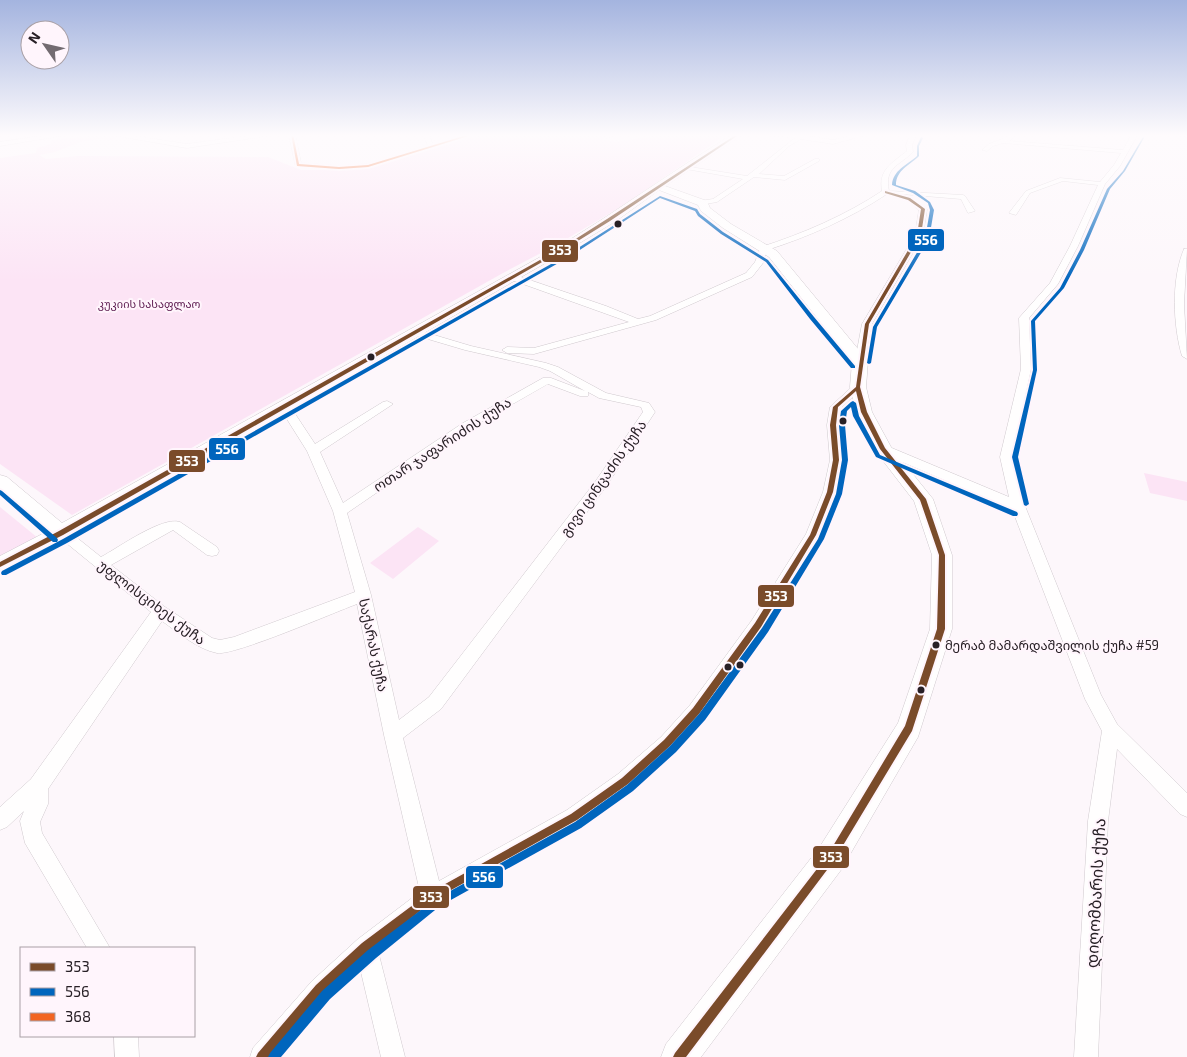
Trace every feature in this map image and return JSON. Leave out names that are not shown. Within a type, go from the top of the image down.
[{"type":"street","points":[[0,565],[61,533],[512,277],[612,219],[664,183]]},
{"type":"street","points":[[659,187],[703,203],[715,201],[742,183]]},
{"type":"street","points":[[883,183],[886,192]]},
{"type":"street","points":[[1013,213],[1028,192],[1051,183]]},
{"type":"street","points":[[1097,183],[1102,184],[1074,246],[1054,284],[1024,318],[1026,369],[1006,457],[1018,506],[1094,699],[1111,730],[1187,807]]},
{"type":"street","points":[[679,1057],[830,859],[909,728],[941,629],[942,555],[923,499],[883,449],[864,412],[858,387],[860,361],[868,324],[919,235],[923,210],[908,199],[886,192]]},
{"type":"street","points":[[469,348],[534,351],[635,321],[653,318],[690,304],[742,280],[749,275],[758,263],[764,249],[788,241],[868,204],[886,192],[918,192],[963,198],[971,211]]},
{"type":"street","points":[[703,203],[705,209],[720,221],[773,254],[819,313],[860,361]]},
{"type":"street","points":[[1187,251],[1179,298],[1183,324],[1181,340],[1187,356]]},
{"type":"street","points":[[512,277],[635,321]]},
{"type":"street","name":"გივი ცინცაძის ქუჩა","points":[[393,735],[435,703],[594,493],[649,412],[645,405],[603,396],[554,369],[414,332]]},
{"type":"street","name":"ოთარ ჯაფარიძის ქუჩა","points":[[340,511],[480,416],[506,400],[547,380],[579,393],[603,396]]},
{"type":"street","points":[[262,1057],[320,989],[366,947],[432,896],[574,817],[625,782],[696,711],[758,625],[812,535],[830,492],[836,460],[833,425],[836,407],[838,402],[858,387]]},
{"type":"street","points":[[313,451],[388,404]]},
{"type":"street","name":"საქარას ქუჩა","points":[[284,405],[313,451],[340,511],[363,595],[393,735],[432,896]]},
{"type":"street","points":[[883,449],[1018,506]]},
{"type":"street","points":[[0,481],[61,533]]},
{"type":"street","points":[[101,564],[168,526],[174,525],[212,551]]},
{"type":"street","name":"უფლისციხეს ქუჩა","points":[[61,533],[160,612],[208,644],[220,648],[363,595]]},
{"type":"street","points":[[0,820],[38,786],[160,612]]},
{"type":"street","name":"დიღომბარის ქუჩა","points":[[1086,1057],[1098,821],[1111,730]]},
{"type":"street","points":[[38,786],[38,804],[30,821],[32,836],[97,947]]},
{"type":"street","points":[[366,947],[393,1057]]},
{"type":"street","points":[[126,1037],[128,1057]]},
{"type":"green space","name":"კუკიის სასაფლაო","points":[[0,183],[655,183],[624,205],[558,244],[72,515],[0,464]]},
{"type":"green space","points":[[1144,473],[1187,482],[1187,501],[1150,493]]},
{"type":"green space","points":[[0,507],[38,538],[0,558]]},
{"type":"green space","points":[[418,527],[439,541],[393,579],[370,563]]},
{"type":"transit line","name":"353","points":[[0,565],[61,533],[564,248],[663,183]]},
{"type":"transit line","name":"556","points":[[869,363],[875,327],[927,239],[932,210],[929,203],[914,192],[894,185],[894,183]]},
{"type":"transit line","name":"556","points":[[1026,504],[1015,457],[1035,370],[1033,321],[1062,288],[1082,250],[1109,189],[1114,183]]},
{"type":"transit line","name":"353","points":[[679,1057],[830,859],[909,728],[941,629],[942,555],[923,499],[883,449],[864,412],[858,387],[867,324],[919,235],[923,209],[909,199],[886,192]]},
{"type":"transit line","name":"556","points":[[4,573],[65,541],[568,256],[660,197],[696,210],[699,215],[722,233],[767,261],[853,367]]},
{"type":"transit line","name":"353","points":[[262,1057],[320,989],[366,947],[432,896],[574,817],[625,781],[667,743],[696,711],[758,625],[813,535],[830,492],[836,460],[833,425],[836,407],[858,387]]},
{"type":"transit line","name":"556","points":[[274,1057],[326,995],[372,954],[437,903],[578,825],[630,788],[673,749],[702,717],[765,630],[821,539],[839,494],[845,460],[842,425],[844,411],[853,403],[856,416],[878,456],[1015,514]]},
{"type":"transit line","name":"556","points":[[0,492],[55,540]]},
{"type":"place","name":"მერაბ მამარდაშვილის ქუჩა #59","points":[[936,645]]}]
